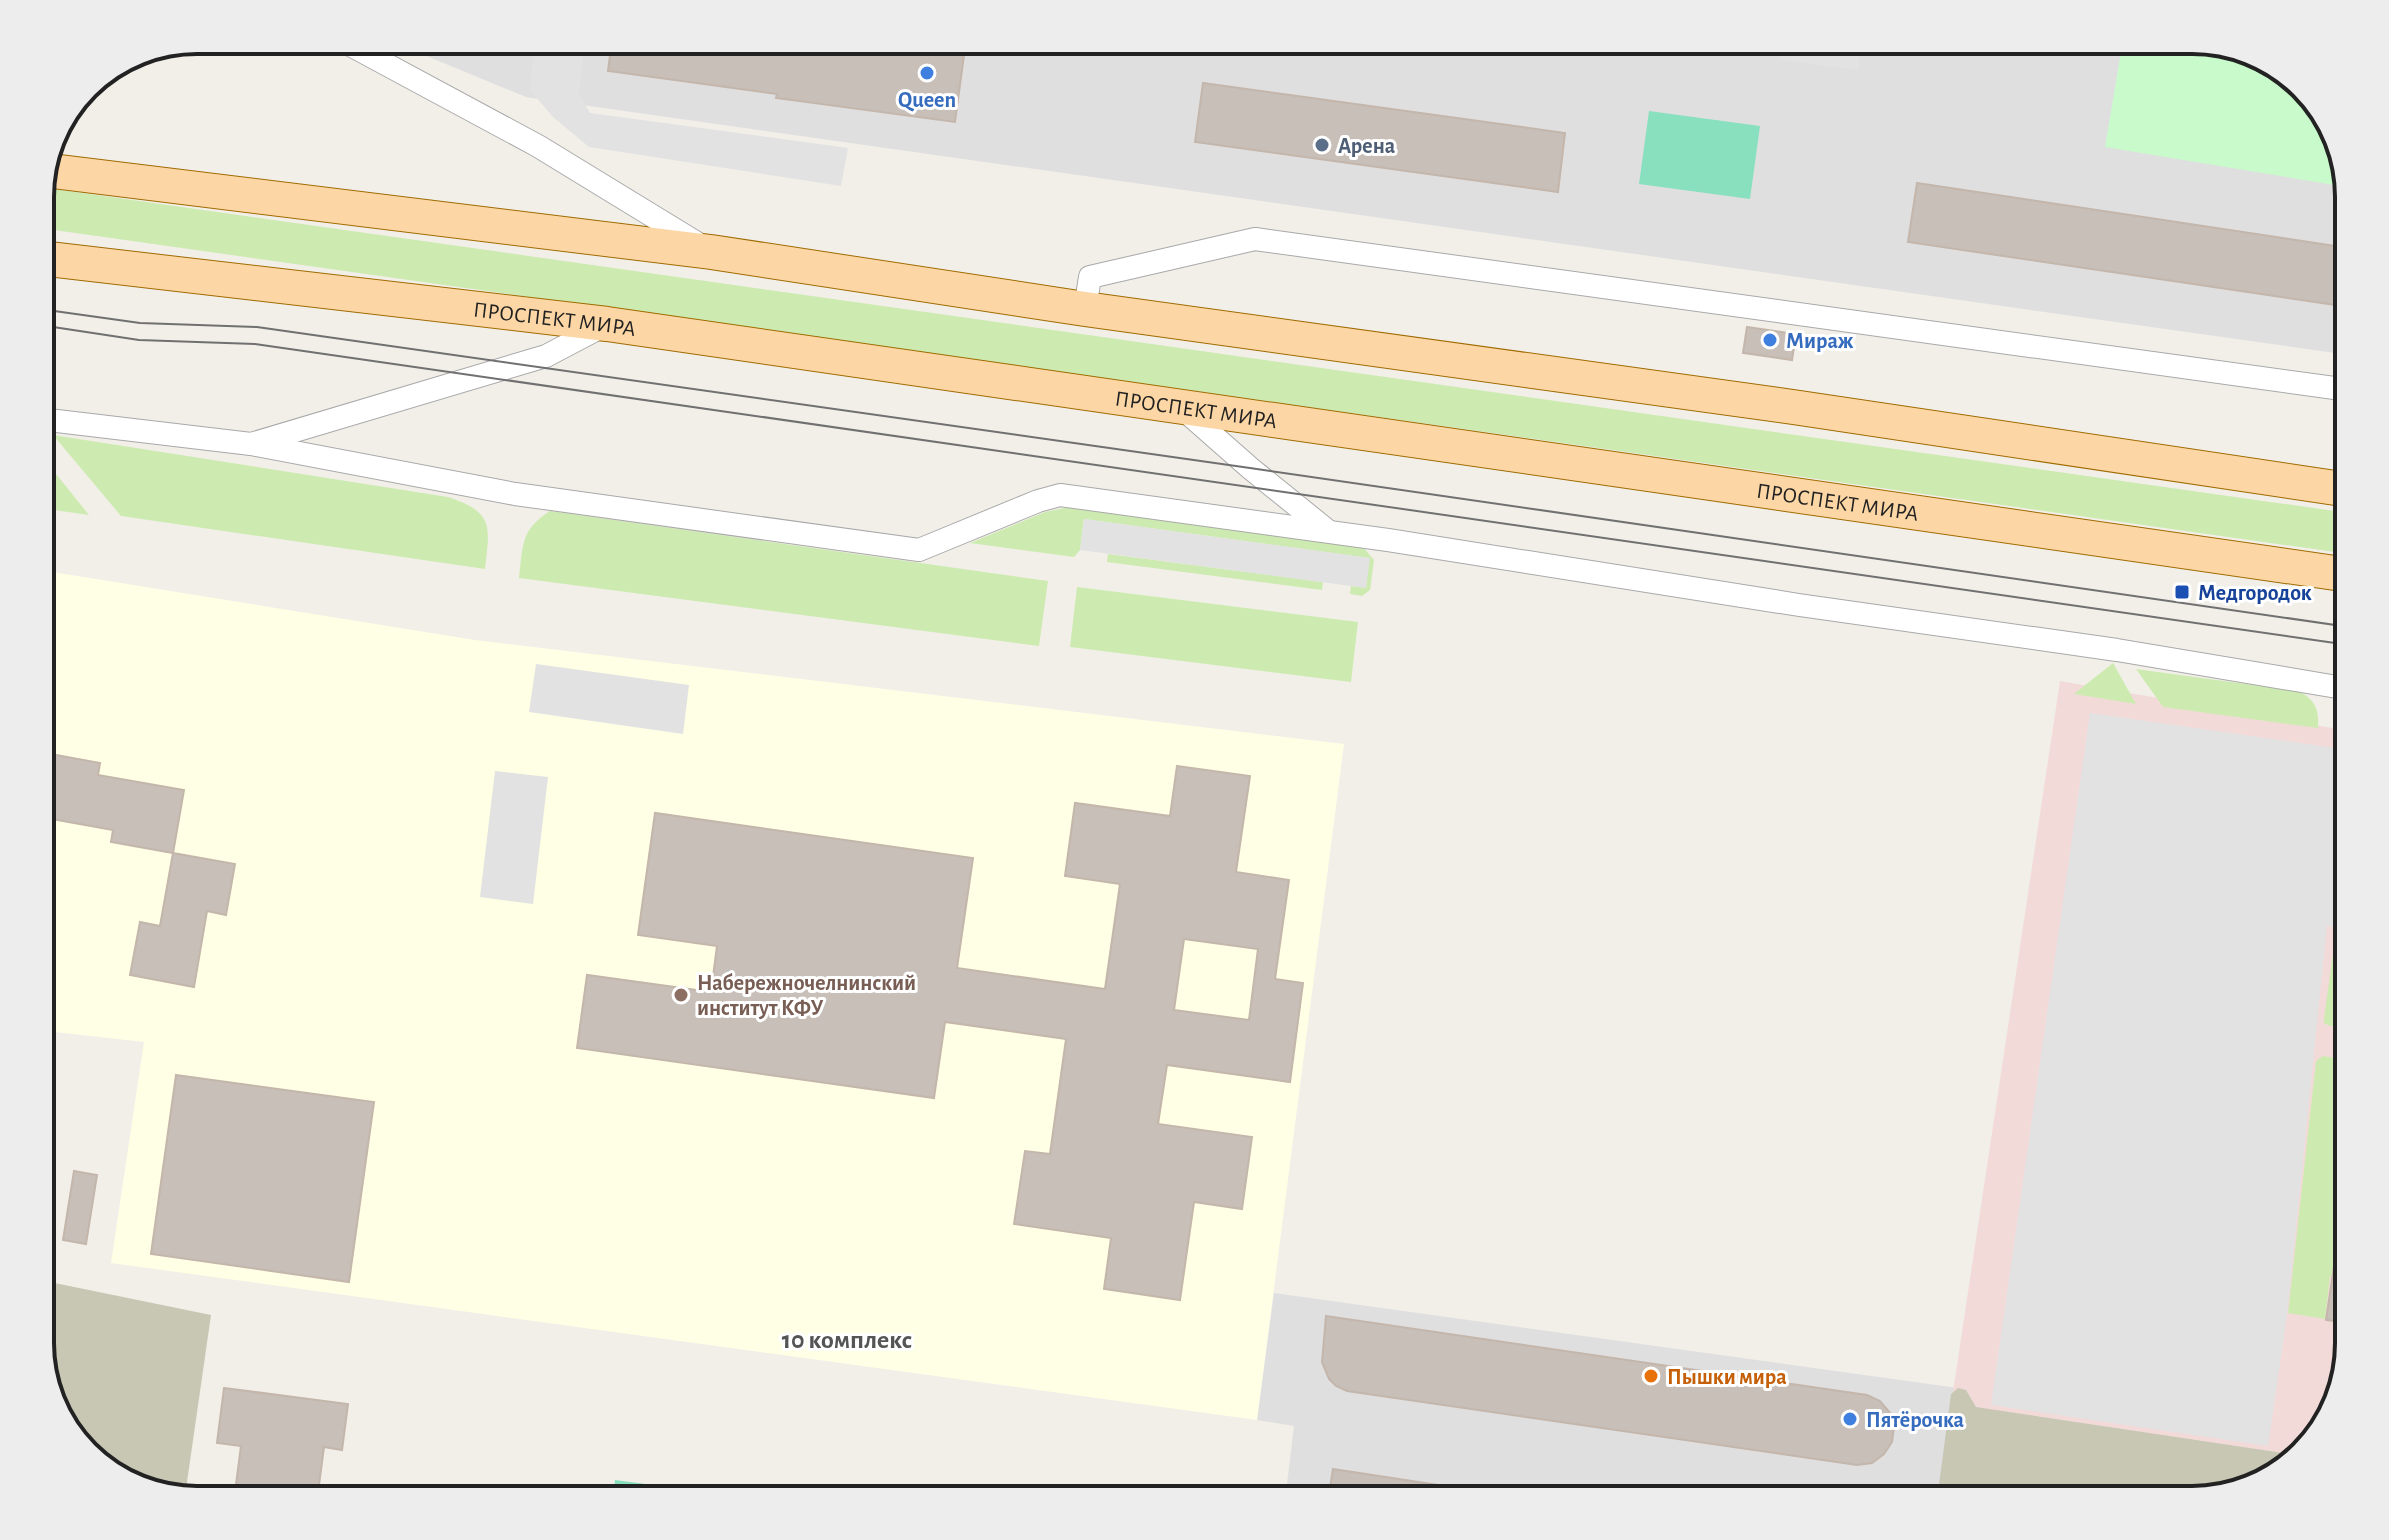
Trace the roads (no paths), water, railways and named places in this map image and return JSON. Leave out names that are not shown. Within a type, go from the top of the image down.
[{"type":"main road","points":[[57,172],[711,252],[1085,309],[1793,407],[2335,488]]},
{"type":"main road","name":"ПРОСПЕКТ МИРА","points":[[54,260],[607,324],[2335,573]]},
{"type":"street","points":[[367,54],[538,146],[711,252]]},
{"type":"street","points":[[1085,309],[1090,277],[1255,239],[2335,388]]},
{"type":"street","points":[[251,444],[546,356],[607,324]]},
{"type":"street","points":[[1181,407],[1329,532]]},
{"type":"street","points":[[54,421],[251,444],[515,494],[919,550],[1038,501],[1060,495],[1329,532],[1815,608],[2117,650],[2335,687]]},
{"type":"tram line","points":[[54,311],[140,323],[257,327],[2335,625]]},
{"type":"tram line","points":[[54,327],[139,340],[255,344],[2335,643]]},
{"type":"place","name":"Queen","points":[[927,73]]},
{"type":"place","name":"Арена","points":[[1322,145]]},
{"type":"place","name":"Мираж","points":[[1770,340]]},
{"type":"place","name":"Медгородок","points":[[2182,592]]},
{"type":"place","name":"Набережночелнинский институт КФУ","points":[[681,995]]},
{"type":"place","name":"Пышки мира","points":[[1651,1376]]},
{"type":"place","name":"Пятёрочка","points":[[1850,1419]]},
{"type":"district","name":"10 комплекс","points":[[847,1339]]}]
